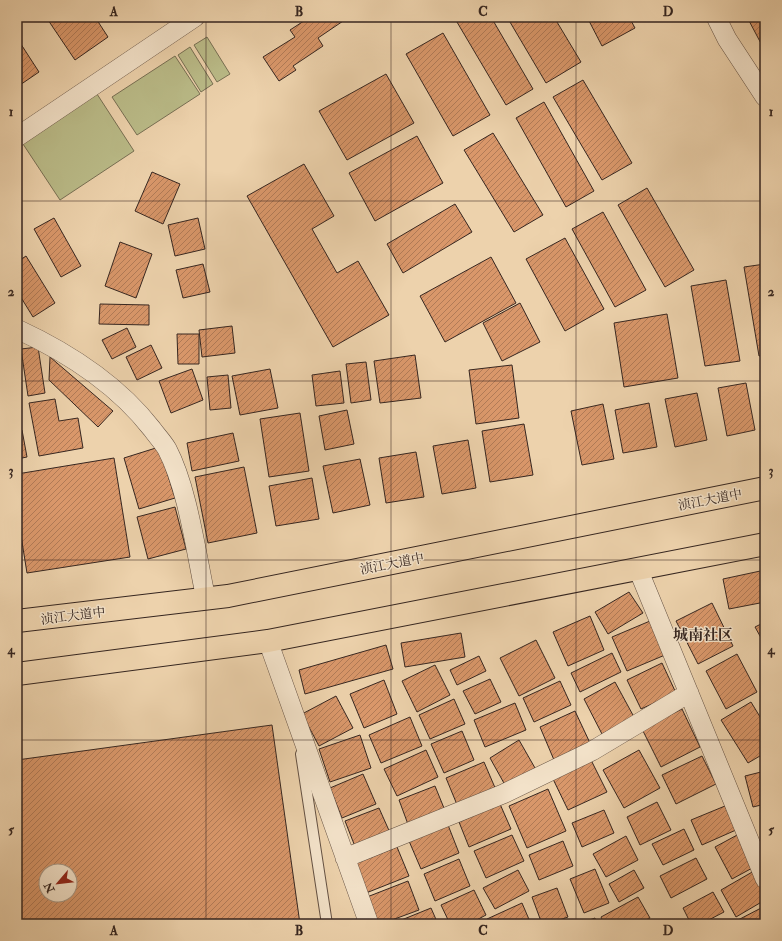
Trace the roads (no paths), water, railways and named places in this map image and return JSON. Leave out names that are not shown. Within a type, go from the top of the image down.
[{"type":"main road","name":"浈江大道中","points":[[17,621],[228,596],[765,488]]},
{"type":"main road","points":[[17,674],[268,642],[765,544]]},
{"type":"street","points":[[17,137],[194,17]]},
{"type":"street","points":[[716,17],[727,39],[765,97]]},
{"type":"street","points":[[17,329],[46,342],[93,371],[146,421],[167,448],[182,488],[206,599]]},
{"type":"street","points":[[638,569],[765,879]]},
{"type":"street","points":[[268,642],[295,721],[369,924]]},
{"type":"street","points":[[345,858],[517,787],[592,751],[689,693]]},
{"type":"lane","points":[[295,721],[328,924]]},
{"type":"district","name":"城南社区","points":[[703,635]]}]
